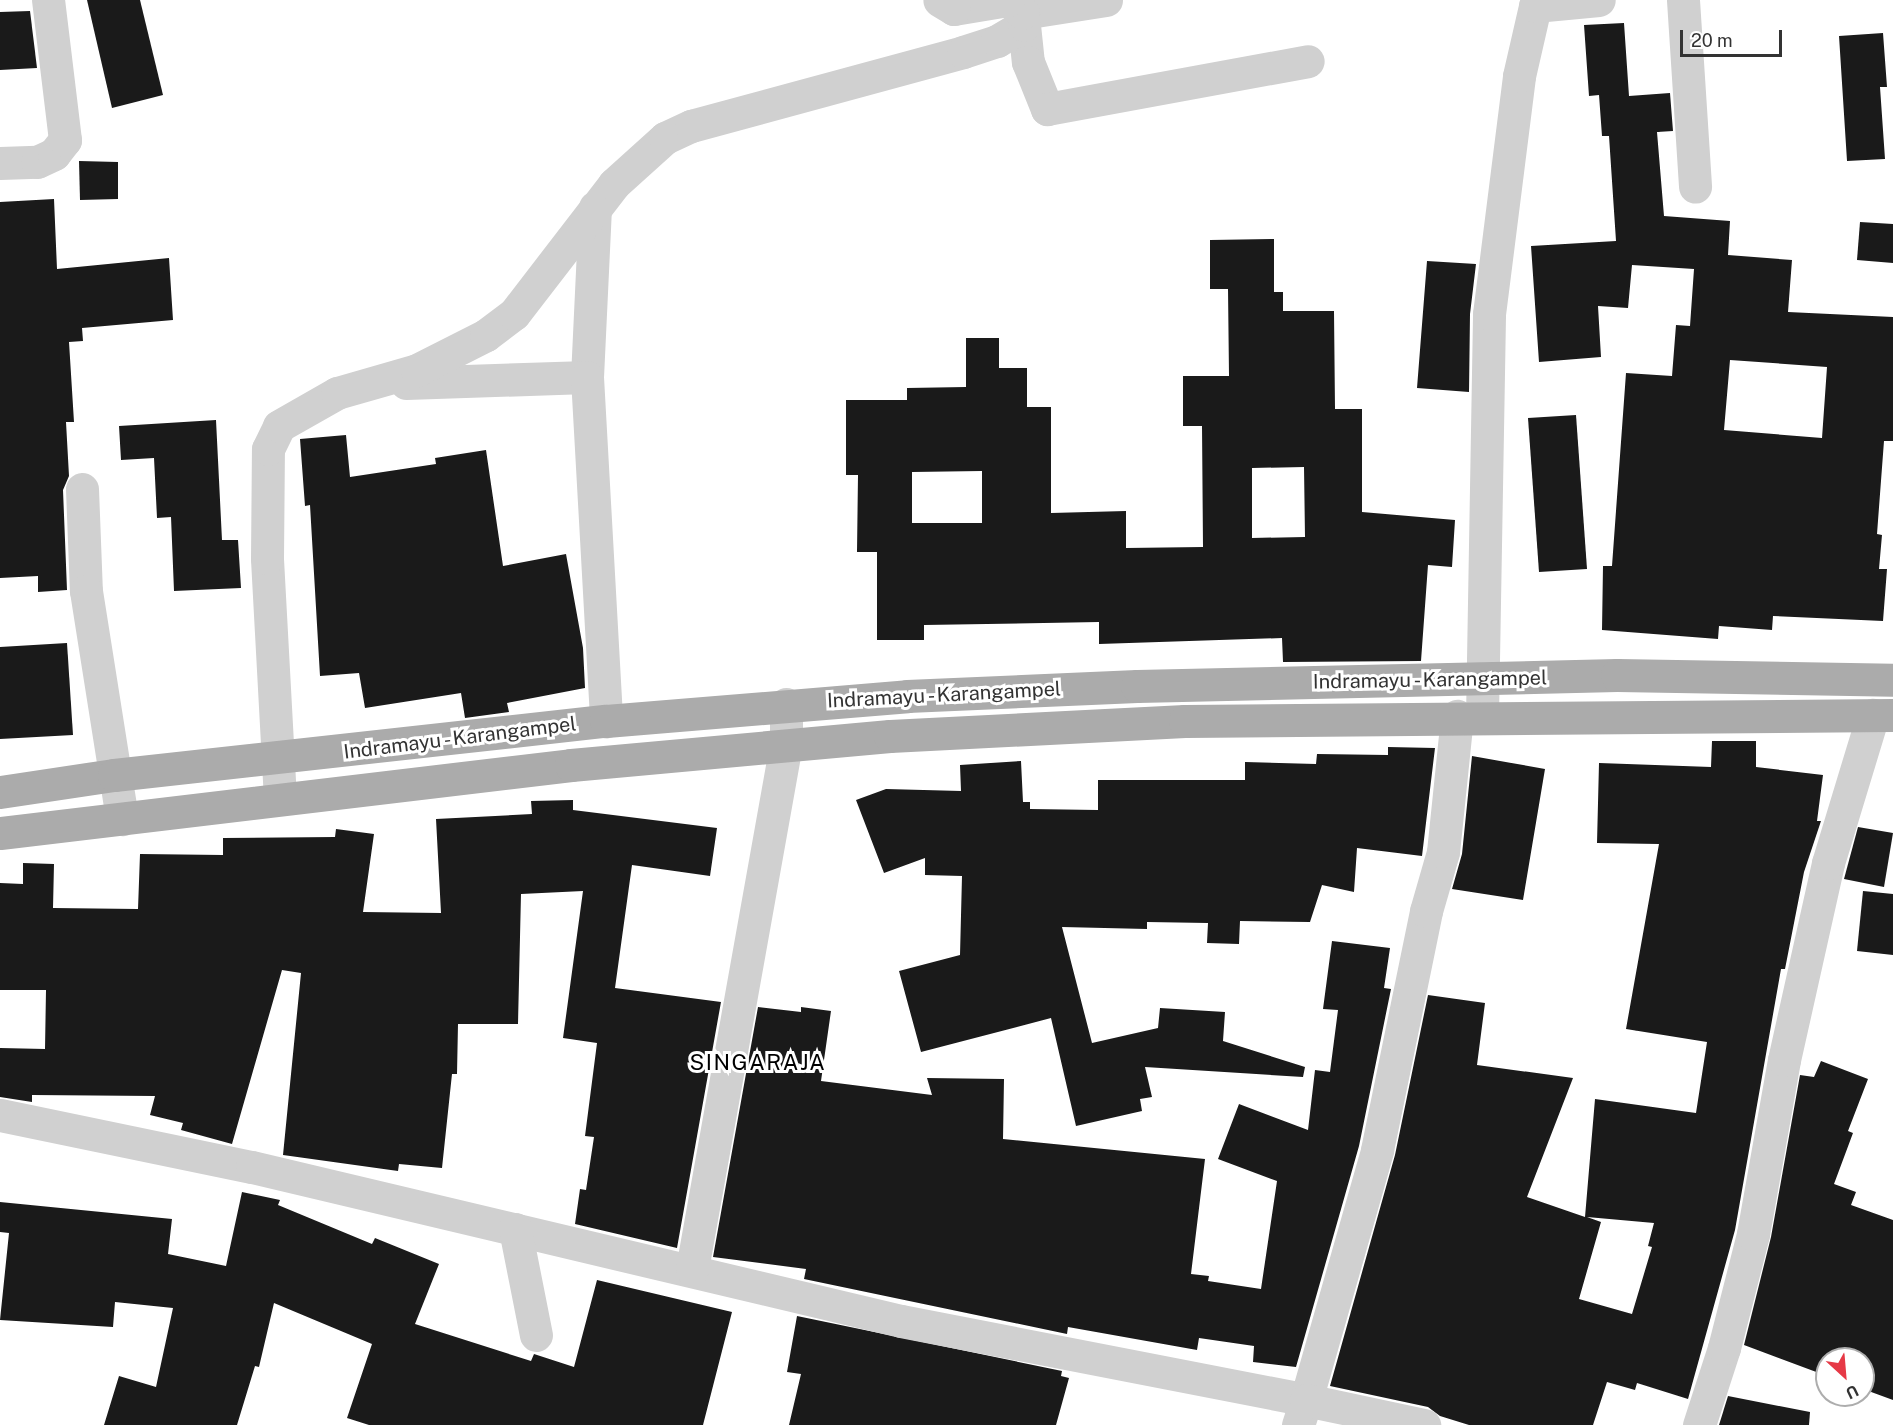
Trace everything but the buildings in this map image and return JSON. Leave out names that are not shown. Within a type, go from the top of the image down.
[{"type":"main road","name":"Indramayu - Karangampel","points":[[0,792],[114,775],[280,759],[606,721],[786,704],[1137,686],[1485,680],[1617,675],[1893,680]]},
{"type":"main road","name":"Indramayu - Karangampel","points":[[0,833],[280,799],[786,744],[1185,721],[1883,715]]},
{"type":"street","points":[[0,163],[37,162],[54,154],[65,140],[48,0]]},
{"type":"street","points":[[939,0],[954,9],[1008,0],[1023,19],[1028,62],[1047,109],[1308,61]]},
{"type":"street","points":[[280,799],[280,759],[267,558],[268,449],[279,426],[337,393],[371,384],[453,355],[514,314],[595,207],[641,157],[665,138],[691,126],[996,42],[1023,19],[1106,0]]},
{"type":"street","points":[[1302,1413],[1377,1150],[1426,911],[1443,852],[1470,717],[1485,680],[1489,314],[1509,143],[1535,3],[1599,0]]},
{"type":"street","points":[[1683,0],[1695,187]]},
{"type":"street","points":[[595,207],[587,377],[606,721]]},
{"type":"street","points":[[371,384],[587,377]]},
{"type":"street","points":[[82,489],[86,591],[122,819]]},
{"type":"street","points":[[692,1269],[786,744],[786,704]]},
{"type":"street","points":[[1699,1425],[1724,1348],[1753,1234],[1784,1060],[1828,863],[1883,715]]},
{"type":"street","points":[[0,1115],[252,1167],[692,1269],[901,1321],[1302,1413],[1424,1425]]},
{"type":"street","points":[[515,1229],[536,1335]]},
{"type":"district","name":"SINGARAJA","points":[[758,1063]]}]
